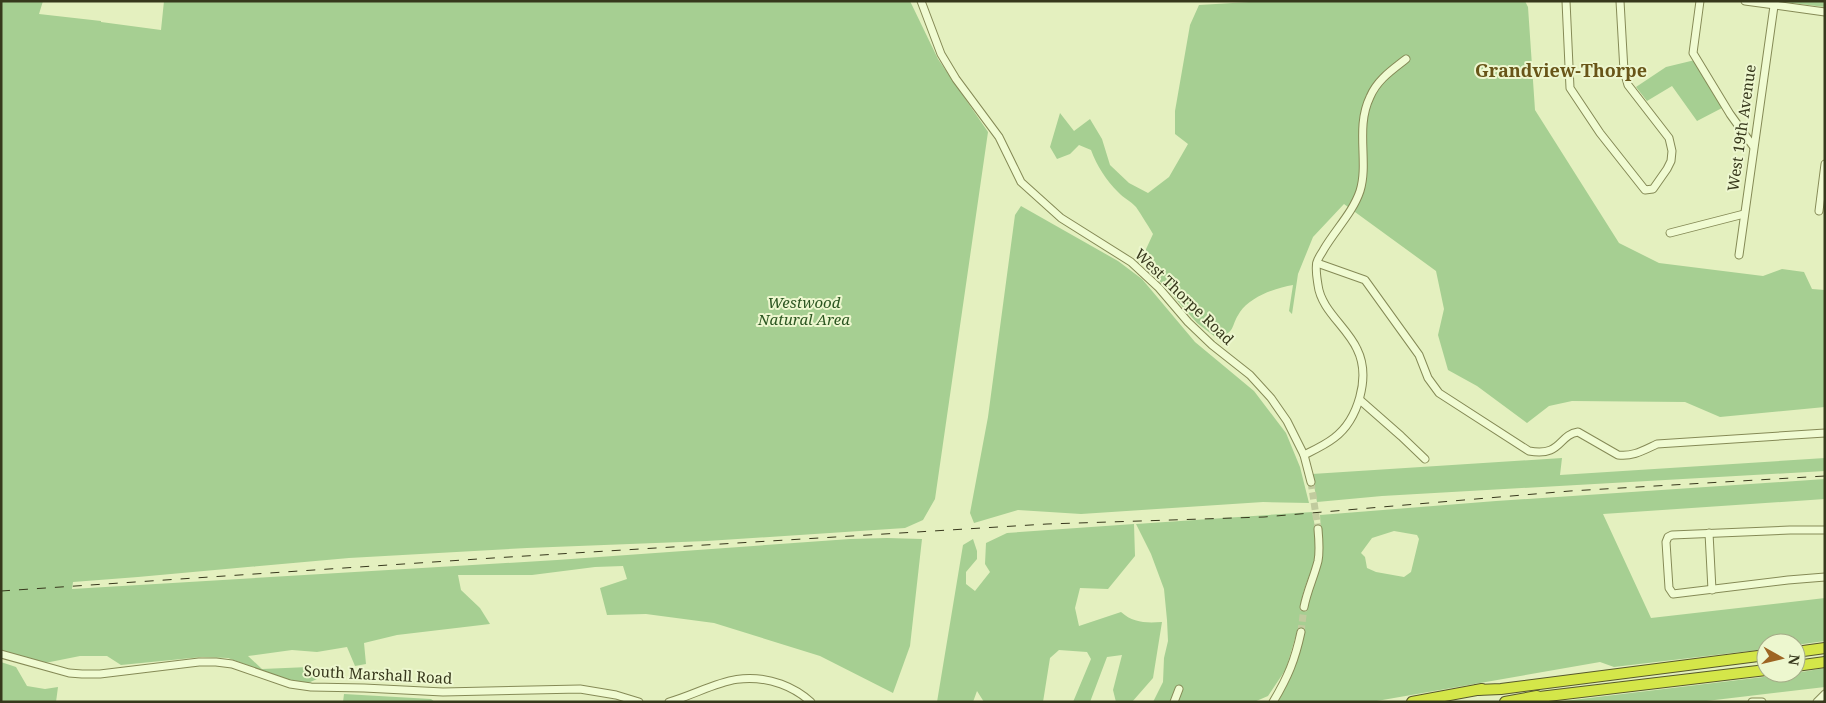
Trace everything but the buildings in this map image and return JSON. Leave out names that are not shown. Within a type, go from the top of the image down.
[{"type":"highway","points":[[1806,651],[1825,648]]},
{"type":"highway","points":[[1412,702],[1477,690],[1501,689],[1756,656]]},
{"type":"highway","points":[[1806,665],[1825,662]]},
{"type":"highway","points":[[1505,702],[1756,671]]},
{"type":"highway","points":[[1531,698],[1553,692],[1604,686],[1608,683],[1608,675]]},
{"type":"street","name":"West Thorpe Road","points":[[921,1],[941,54],[956,79],[999,137],[1017,176],[1026,188],[1060,218],[1131,262],[1159,288],[1188,322],[1250,375],[1271,398],[1287,421],[1304,455],[1311,482]]},
{"type":"street","points":[[1566,1],[1570,88],[1600,133],[1644,190],[1653,189],[1667,169],[1671,161],[1672,151],[1669,138],[1628,85],[1624,71],[1620,1]]},
{"type":"street","points":[[1700,1],[1694,53],[1730,114],[1753,146]]},
{"type":"street","points":[[1745,1],[1825,12]]},
{"type":"street","name":"West 19th Avenue","points":[[1739,255],[1774,6]]},
{"type":"street","points":[[1304,455],[1335,438],[1352,418],[1360,400],[1362,375],[1358,349],[1325,304],[1318,287],[1317,263],[1332,236],[1352,208],[1360,189],[1362,126],[1370,95],[1384,76],[1406,60]]},
{"type":"street","points":[[1819,211],[1825,164]]},
{"type":"street","points":[[1670,233],[1744,214]]},
{"type":"street","points":[[1317,263],[1365,280],[1419,355],[1428,378],[1439,393],[1529,451],[1545,452],[1551,450],[1558,447],[1569,436],[1578,432],[1625,456],[1636,454],[1657,444],[1825,433]]},
{"type":"street","points":[[1360,400],[1425,459]]},
{"type":"street","points":[[1304,607],[1306,595],[1318,562],[1318,529]]},
{"type":"street","points":[[1825,530],[1709,533],[1670,536],[1666,542],[1668,588],[1673,594],[1788,580],[1825,578]]},
{"type":"street","points":[[1709,533],[1712,590]]},
{"type":"street","points":[[1273,702],[1288,677],[1294,662],[1301,632]]},
{"type":"street","name":"South Marshall Road","points":[[1,654],[63,672],[82,674],[100,674],[199,662],[216,662],[232,664],[290,684],[311,688],[364,688],[443,692],[580,689],[616,695],[639,702]]},
{"type":"street","points":[[668,702],[722,682],[754,678],[771,681],[790,688],[811,702]]},
{"type":"street","points":[[1174,702],[1179,689]]},
{"type":"street","points":[[1817,702],[1825,694]]},
{"type":"street","points":[[1752,702],[1762,702]]},
{"type":"green space","name":"Westwood Natural Area","points":[[1,1],[43,1],[39,14],[161,30],[164,1],[910,1],[938,59],[988,132],[935,499],[923,520],[905,528],[707,541],[527,548],[349,558],[73,582],[72,589],[557,560],[850,539],[922,539],[910,646],[893,693],[820,656],[714,623],[646,614],[607,615],[600,588],[627,579],[623,566],[595,567],[532,575],[458,575],[461,590],[480,608],[490,624],[397,635],[364,643],[366,664],[355,666],[347,647],[317,652],[292,650],[248,656],[262,669],[309,667],[318,672],[317,679],[308,683],[285,679],[228,658],[202,657],[121,665],[107,656],[80,656],[45,663],[1,650]]},
{"type":"green space","points":[[1266,1],[1525,1],[1528,7],[1535,110],[1619,243],[1659,263],[1763,276],[1782,269],[1804,272],[1812,289],[1825,290],[1825,407],[1720,417],[1685,402],[1572,401],[1549,406],[1527,423],[1477,386],[1448,370],[1438,335],[1444,309],[1436,271],[1344,204],[1313,237],[1298,274],[1292,314],[1289,311],[1293,285],[1271,291],[1250,302],[1240,312],[1231,330],[1218,339],[1197,323],[1141,260],[1153,234],[1136,207],[1120,194],[1106,178],[1091,150],[1079,145],[1070,154],[1057,159],[1050,147],[1060,113],[1074,131],[1090,119],[1102,139],[1110,165],[1129,183],[1148,193],[1169,177],[1188,144],[1175,134],[1175,111],[1190,25],[1199,5]]},
{"type":"green space","points":[[1775,1],[1825,1],[1825,7]]},
{"type":"green space","points":[[1695,60],[1722,108],[1697,121],[1672,86],[1647,101],[1636,87],[1666,67]]},
{"type":"green space","points":[[1021,206],[1118,261],[1142,279],[1195,342],[1254,391],[1286,433],[1300,467],[1309,503],[1263,502],[1081,514],[1018,510],[974,523],[970,513],[988,417],[1015,215]]},
{"type":"green space","points":[[1562,458],[1560,475],[1825,458],[1825,471],[1382,496],[1317,502],[1312,474]]},
{"type":"green space","points":[[1825,479],[1825,499],[1603,514],[1651,618],[1825,598],[1825,641],[1806,644],[1806,633],[1756,633],[1756,650],[1614,667],[1600,662],[1371,702],[1278,702],[1291,676],[1300,649],[1304,629],[1299,625],[1286,669],[1268,696],[1254,702],[1153,702],[1163,682],[1164,658],[1168,641],[1167,620],[1164,589],[1151,554],[1136,524],[1312,512],[1315,531],[1315,554],[1313,566],[1303,592],[1301,608],[1307,607],[1320,567],[1322,549],[1320,515]],"holes":[[[1394,531],[1417,535],[1419,539],[1411,572],[1404,577],[1376,572],[1367,568],[1365,557],[1361,553],[1372,538]]]},
{"type":"green space","points":[[1134,524],[1135,556],[1108,589],[1080,588],[1075,608],[1079,626],[1121,612],[1130,618],[1140,621],[1162,622],[1153,678],[1132,702],[1116,702],[1113,690],[1122,655],[1107,657],[1090,702],[1073,702],[1091,659],[1087,652],[1059,650],[1050,658],[1043,702],[984,702],[977,691],[973,702],[937,702],[963,545],[973,539],[977,551],[977,559],[966,572],[966,584],[975,591],[990,572],[985,564],[986,543],[1007,533]]},
{"type":"green space","points":[[1,662],[16,667],[27,686],[45,689],[58,687],[56,702],[1,702]]},
{"type":"green space","points":[[1825,668],[1825,687],[1698,702],[1556,702],[1756,678],[1756,683],[1806,683],[1806,671]]},
{"type":"green space","points":[[344,694],[431,699],[435,702],[343,702]]},
{"type":"tunnel","points":[[1311,482],[1318,529]]},
{"type":"tunnel","points":[[1301,632],[1304,607]]},
{"type":"railway","points":[[1,591],[1047,524],[1264,517],[1570,491],[1825,476]]},
{"type":"district","name":"Grandview-Thorpe","points":[[1561,71]]}]
